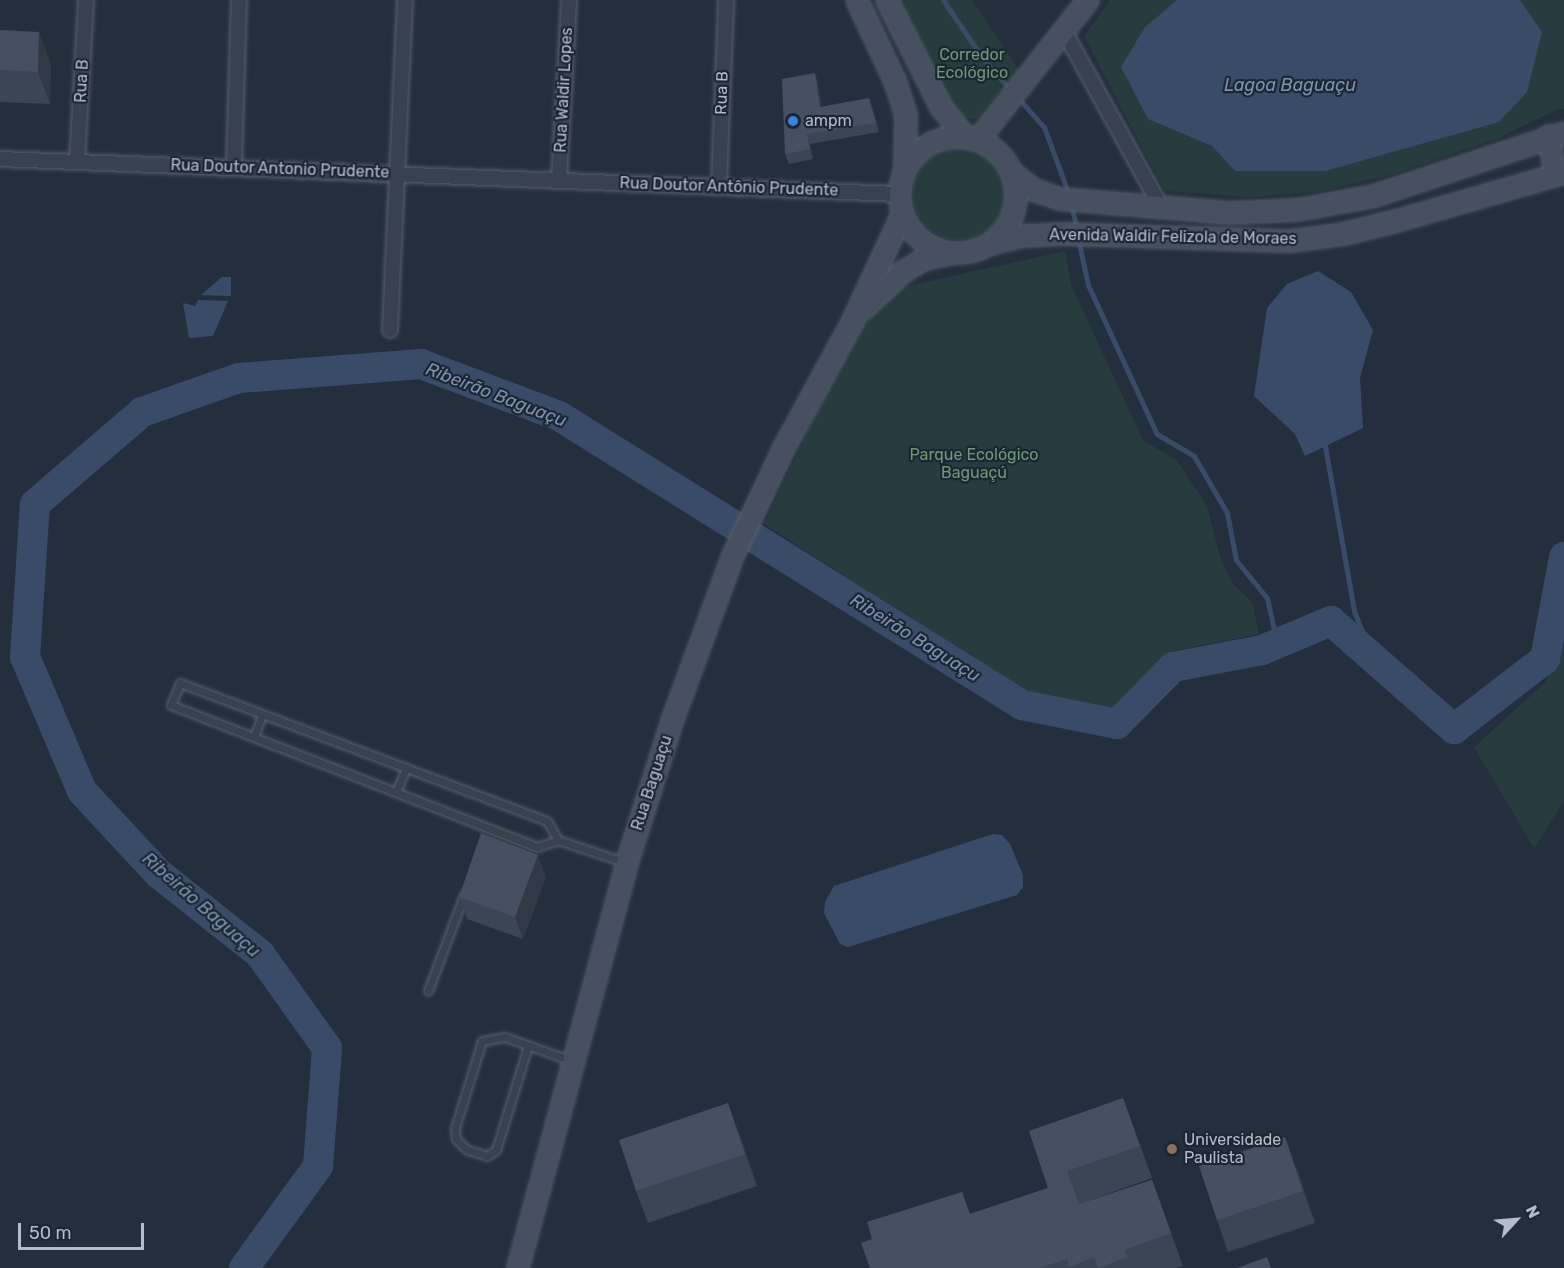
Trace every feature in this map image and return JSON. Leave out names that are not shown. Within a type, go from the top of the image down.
[{"type":"main road","points":[[852,323],[901,203],[905,170],[906,115],[895,81],[857,0]]},
{"type":"main road","points":[[852,323],[903,272],[925,259],[973,251],[990,244],[1005,230],[1014,212],[1016,192],[1011,172],[998,152],[971,138],[941,107],[887,0]]},
{"type":"main road","points":[[905,170],[929,144],[971,138],[998,115],[1088,0]]},
{"type":"main road","points":[[1556,135],[1560,174]]},
{"type":"main road","name":"Avenida Waldir Felizola de Moraes","points":[[1011,172],[1034,190],[1060,199],[1229,213],[1298,210],[1374,196],[1556,135]]},
{"type":"main road","name":"Avenida Waldir Felizola de Moraes","points":[[990,244],[1023,236],[1064,234],[1291,241],[1344,234],[1560,174]]},
{"type":"main road","points":[[901,203],[922,241],[954,253]]},
{"type":"main road","name":"Rua Baguaçu","points":[[518,1268],[627,863],[674,716],[733,556],[783,450],[852,323]]},
{"type":"street","name":"Rua B","points":[[77,162],[86,0]]},
{"type":"street","points":[[234,167],[240,0]]},
{"type":"street","points":[[390,330],[405,0]]},
{"type":"street","name":"Rua Waldir Lopes","points":[[559,180],[569,0]]},
{"type":"street","name":"Rua B","points":[[719,186],[726,0]]},
{"type":"street","points":[[1064,31],[1161,207]]},
{"type":"street","name":"Rua Doutor Antonio Prudente","points":[[0,159],[559,180]]},
{"type":"street","name":"Rua Doutor Antônio Prudente","points":[[559,180],[719,186],[901,203]]},
{"type":"lane","points":[[558,840],[547,822],[180,683],[171,705],[537,847],[558,840],[627,863]]},
{"type":"lane","points":[[254,737],[262,715]]},
{"type":"lane","points":[[396,792],[406,768]]},
{"type":"lane","points":[[484,839],[488,828]]},
{"type":"lane","points":[[429,991],[468,882]]},
{"type":"lane","points":[[528,1046],[496,1150],[487,1156],[466,1149],[456,1139],[455,1128],[482,1041],[505,1037],[575,1062]]},
{"type":"green space","name":"Corredor Ecológico","points":[[896,0],[972,0],[1019,70],[978,119],[959,119]]},
{"type":"green space","points":[[1110,0],[1177,0],[1145,27],[1148,119],[1212,146],[1235,171],[1542,32],[1520,0],[1564,0],[1564,109],[1555,110],[1499,138],[1390,175],[1318,192],[1250,197],[1165,191],[1084,37]]},
{"type":"green space","points":[[959,148],[977,152],[991,162],[1001,176],[1005,194],[1001,212],[991,226],[977,236],[959,240],[941,236],[927,226],[917,212],[913,194],[917,176],[927,162],[941,152]]},
{"type":"green space","name":"Parque Ecológico Baguaçú","points":[[1065,251],[1072,287],[1143,440],[1177,461],[1207,506],[1221,560],[1233,584],[1252,602],[1259,634],[1173,651],[1110,711],[1027,693],[764,524],[854,334],[894,289]]},
{"type":"green space","points":[[1564,633],[1564,801],[1534,848],[1474,747],[1546,682]]},
{"type":"water","name":"Lagoa Baguaçu","points":[[1177,0],[1520,0],[1542,32],[1527,92],[1499,122],[1325,171],[1235,171],[1212,146],[1148,119],[1121,67],[1145,27]]},
{"type":"water","points":[[1318,271],[1351,292],[1373,330],[1360,378],[1363,428],[1305,456],[1295,434],[1254,396],[1267,308],[1287,284]]},
{"type":"water","points":[[222,277],[231,277],[231,296],[201,295]]},
{"type":"water","points":[[198,300],[228,301],[213,336],[189,338],[183,303],[195,306]]},
{"type":"water","points":[[993,834],[1002,835],[1010,844],[1023,875],[1023,887],[1017,895],[848,947],[840,944],[824,913],[825,902],[834,886]]},
{"type":"building","points":[[0,30],[39,32],[38,72],[0,70]]},
{"type":"building","points":[[815,73],[820,107],[869,98],[876,123],[807,134],[810,149],[785,154],[782,79]]},
{"type":"building","points":[[481,833],[538,855],[515,917],[459,897]]},
{"type":"building","points":[[1123,1098],[1140,1146],[1067,1171],[1079,1204],[1152,1180],[1171,1233],[1124,1250],[1127,1257],[1098,1268],[1094,1257],[1069,1267],[1067,1259],[1040,1268],[870,1268],[861,1243],[872,1239],[867,1222],[962,1192],[970,1214],[1048,1188],[1029,1131]]},
{"type":"building","points":[[728,1103],[745,1154],[636,1191],[619,1140]]},
{"type":"building","points":[[1285,1137],[1303,1191],[1217,1220],[1199,1166]]},
{"type":"building","points":[[1267,1257],[1271,1268],[1237,1268]]},
{"type":"waterway","points":[[943,0],[984,60],[1044,127],[1069,195]]},
{"type":"waterway","points":[[1071,204],[1077,230]]},
{"type":"waterway","points":[[1078,239],[1088,285],[1157,434],[1194,456],[1227,513],[1236,560],[1267,598],[1277,643]]},
{"type":"waterway","name":"Ribeirão Baguaçu","points":[[244,1268],[318,1166],[327,1048],[260,954],[159,874],[82,791],[25,657],[35,504],[142,412],[239,378],[421,364],[559,416],[1022,705],[1117,724],[1173,667],[1262,650],[1331,621],[1454,729],[1545,659],[1564,557]]},
{"type":"waterway","points":[[1325,446],[1354,611],[1372,657]]},
{"type":"place","name":"ampm","points":[[793,121]]},
{"type":"place","name":"Universidade Paulista","points":[[1172,1149]]}]
